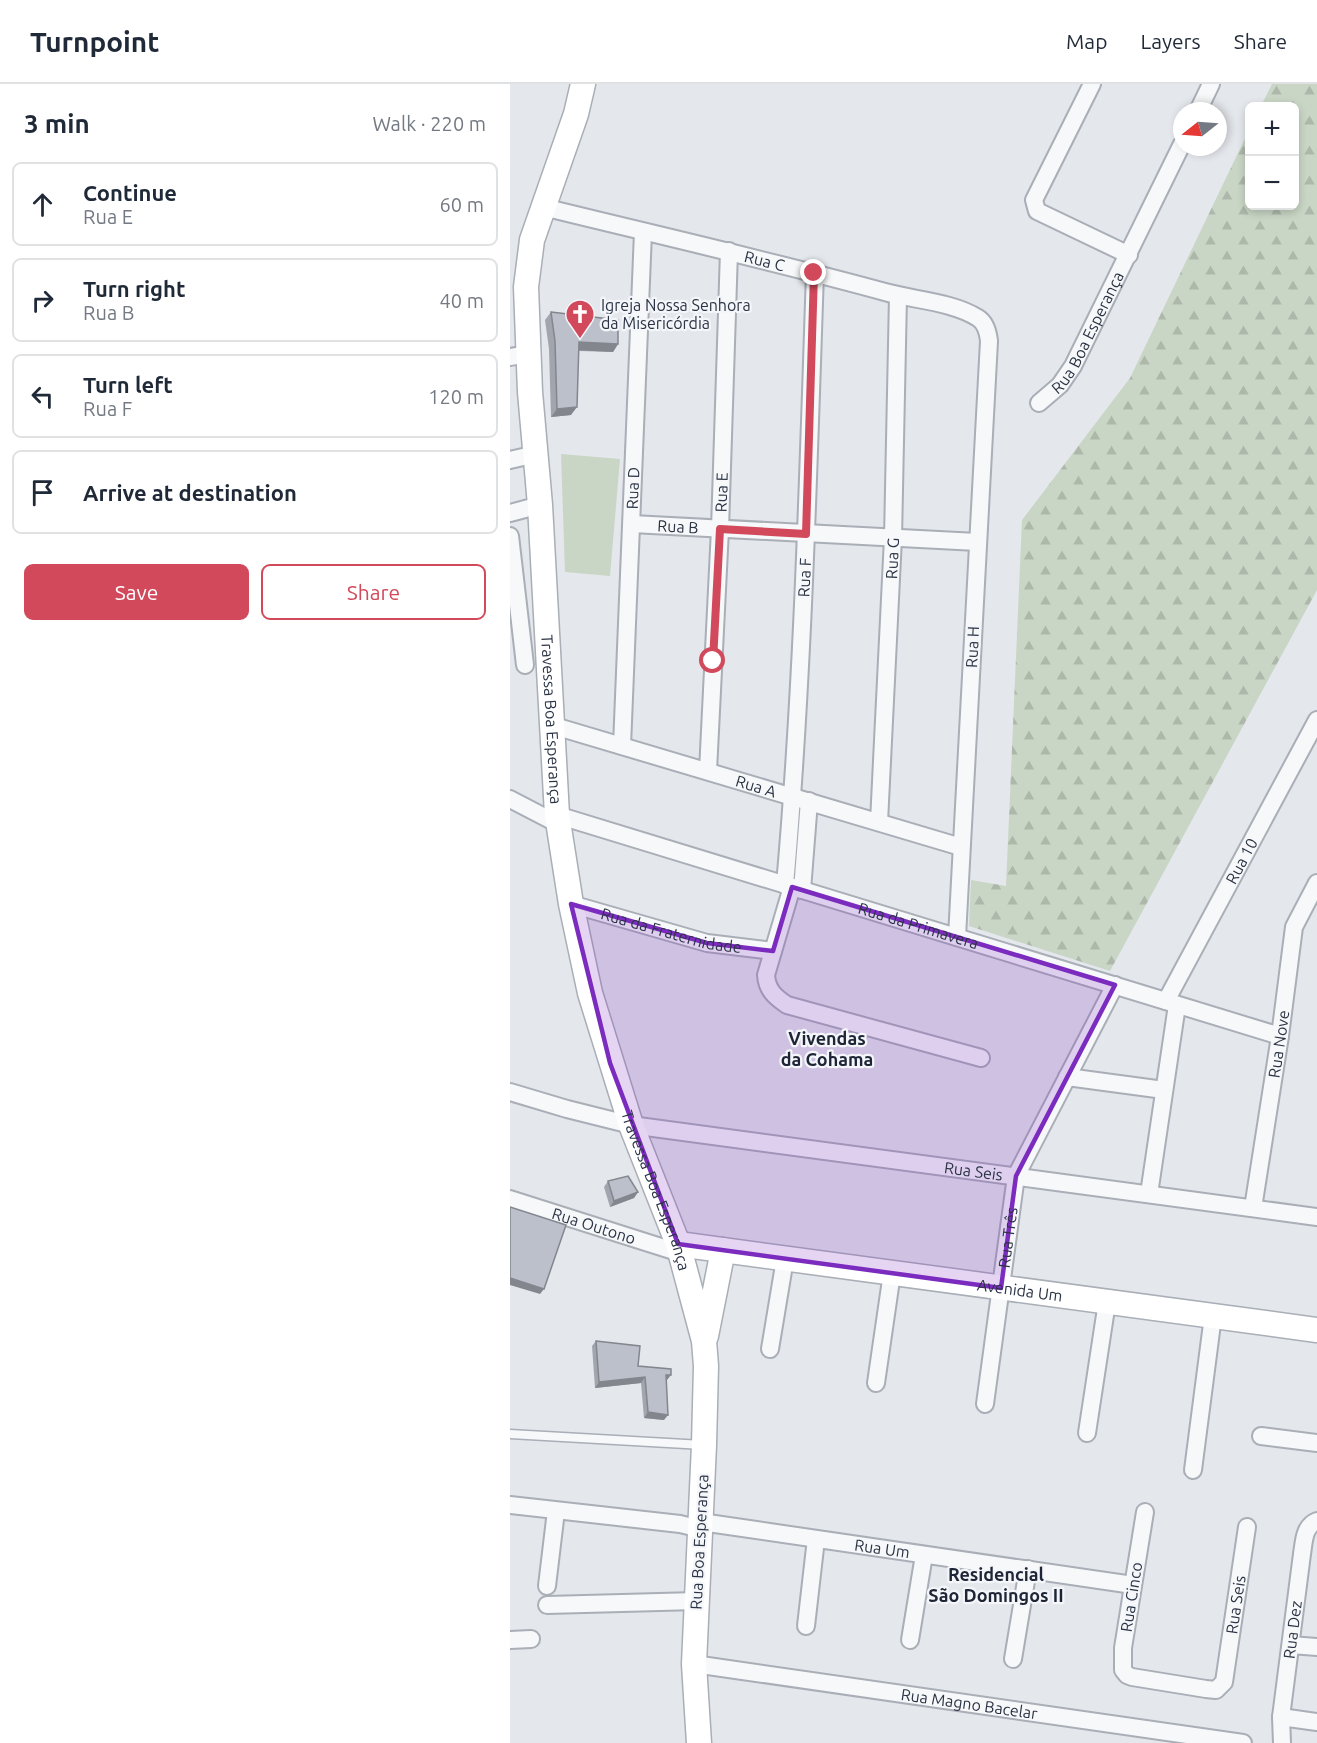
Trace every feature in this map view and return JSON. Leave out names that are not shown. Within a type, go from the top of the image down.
[{"type":"main road","name":"Travessa Boa Esperança","points":[[583,84],[576,114],[532,240],[519,356],[536,454],[558,819],[570,904],[590,993],[631,1125],[679,1248],[704,1341]]},
{"type":"main road","name":"Avenida Um","points":[[679,1248],[723,1250],[1317,1330]]},
{"type":"main road","points":[[704,1341],[723,1250]]},
{"type":"main road","name":"Rua Boa Esperança","points":[[699,1743],[694,1664],[704,1445],[706,1366],[704,1341]]},
{"type":"street","name":"Rua Boa Esperança","points":[[1092,84],[1034,200],[1035,206],[1037,212],[1129,255]]},
{"type":"street","points":[[1202,102],[1211,84]]},
{"type":"street","name":"Rua Boa Esperança","points":[[1039,403],[1060,385],[1073,366],[1176,156]]},
{"type":"street","name":"Rua C","points":[[543,207],[965,311],[980,319],[988,333],[988,356]]},
{"type":"street","name":"Rua D","points":[[622,746],[643,232]]},
{"type":"street","name":"Rua E","points":[[708,771],[720,529],[729,251]]},
{"type":"street","name":"Rua F","points":[[814,273],[801,799],[793,887],[772,951],[766,982],[772,993],[786,1005],[981,1058]]},
{"type":"street","name":"Rua G","points":[[879,822],[893,538],[898,296]]},
{"type":"street","name":"Rua H","points":[[957,937],[988,356]]},
{"type":"street","points":[[510,460],[536,454]]},
{"type":"street","points":[[510,513],[540,505]]},
{"type":"street","name":"Rua B","points":[[632,524],[977,542]]},
{"type":"street","points":[[510,536],[525,665]]},
{"type":"street","name":"Rua 10","points":[[1149,1194],[1164,1090],[1172,1003],[1317,720]]},
{"type":"street","name":"Rua A","points":[[551,725],[961,847]]},
{"type":"street","name":"Rua da Primavera","points":[[510,799],[558,819],[793,887],[1280,1036]]},
{"type":"street","name":"Rua Nove","points":[[1253,1209],[1280,1036],[1294,927],[1317,882]]},
{"type":"street","name":"Rua da Fraternidade","points":[[570,904],[707,943],[772,951]]},
{"type":"street","name":"Rua Três","points":[[985,1404],[1016,1176],[1115,985]]},
{"type":"street","points":[[1067,1077],[1164,1090]]},
{"type":"street","name":"Rua Seis","points":[[510,1092],[631,1125],[1317,1217]]},
{"type":"street","name":"Rua Outono","points":[[510,1199],[679,1248]]},
{"type":"street","points":[[770,1349],[785,1259]]},
{"type":"street","points":[[876,1383],[892,1273]]},
{"type":"street","points":[[1087,1433],[1107,1302]]},
{"type":"street","points":[[1193,1470],[1213,1316]]},
{"type":"street","points":[[1261,1436],[1317,1443]]},
{"type":"street","name":"Rua Um","points":[[510,1505],[816,1539],[1133,1585]]},
{"type":"street","points":[[548,1586],[556,1511]]},
{"type":"street","name":"Rua Cinco","points":[[1132,1677],[1123,1670],[1122,1658],[1145,1512]]},
{"type":"street","name":"Rua Dez","points":[[1282,1743],[1281,1717],[1306,1532],[1311,1523],[1317,1521]]},
{"type":"street","name":"Rua Seis","points":[[1132,1677],[1216,1690],[1224,1682],[1247,1527]]},
{"type":"street","points":[[806,1626],[816,1539]]},
{"type":"street","points":[[910,1640],[924,1555]]},
{"type":"street","points":[[1013,1659],[1028,1569]]},
{"type":"street","points":[[547,1605],[697,1601]]},
{"type":"street","points":[[510,1640],[531,1639]]},
{"type":"street","points":[[1291,1645],[1317,1647]]},
{"type":"street","name":"Rua Magno Bacelar","points":[[694,1664],[1243,1743]]},
{"type":"street","points":[[1281,1717],[1317,1722]]},
{"type":"lane","points":[[510,1434],[704,1445]]},
{"type":"highlighted area","points":[[792,887],[1115,985],[1016,1176],[1001,1288],[678,1244],[610,1063],[571,904],[707,943],[773,951]]},
{"type":"green space","points":[[1272,84],[1317,84],[1317,590],[1110,971],[969,926],[971,880],[1006,886],[1022,520],[1130,378],[1245,138],[1245,210],[1299,210],[1299,102],[1263,102]]},
{"type":"green space","points":[[561,454],[620,459],[610,576],[565,572]]},
{"type":"building","points":[[551,312],[618,320],[618,344],[579,342],[577,407],[557,409],[555,341]]},
{"type":"building","points":[[628,1176],[638,1192],[614,1201],[608,1181]]},
{"type":"building","points":[[510,1207],[566,1225],[544,1289],[510,1278]]},
{"type":"building","points":[[596,1341],[640,1346],[638,1366],[671,1369],[671,1375],[666,1375],[668,1415],[648,1412],[645,1377],[599,1382]]},
{"type":"place","name":"Igreja Nossa Senhora da Misericórdia","points":[[580,340]]},
{"type":"district","name":"Vivendas da Cohama","points":[[827,1049]]},
{"type":"district","name":"Residencial São Domingos II","points":[[996,1585]]},
{"type":"route","points":[[713,661],[720,529],[806,534],[814,273]]}]
